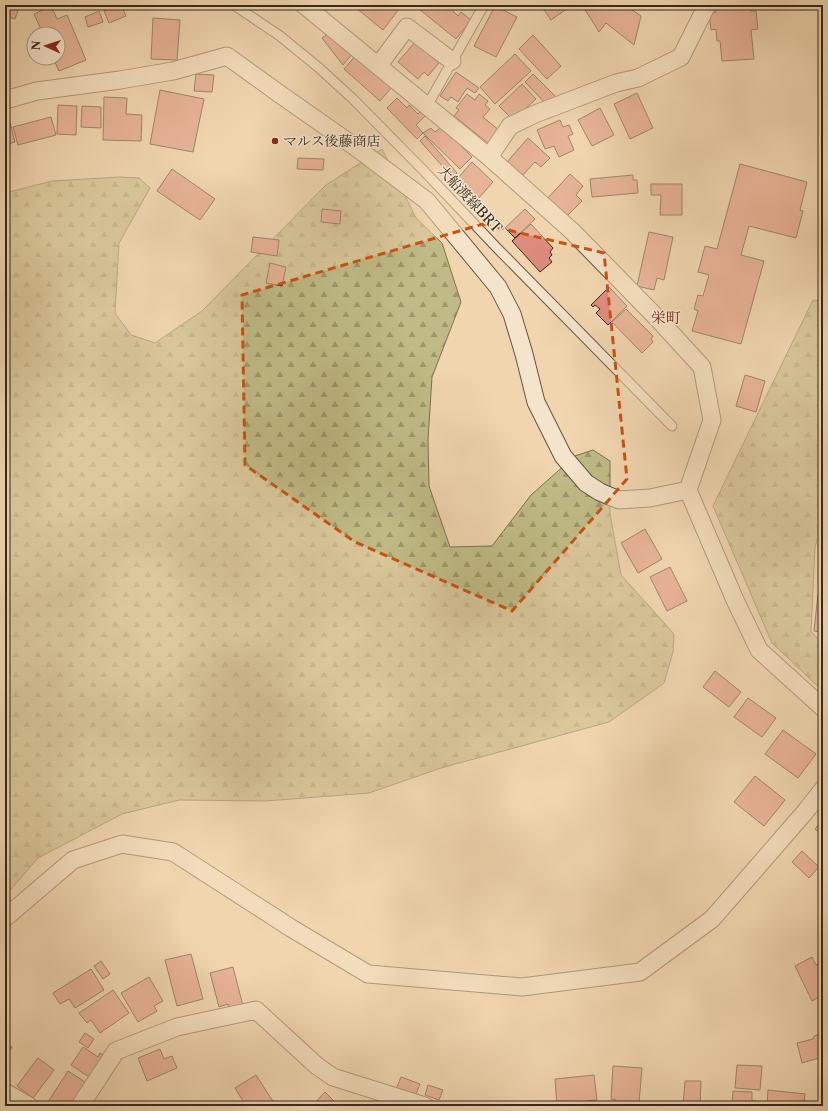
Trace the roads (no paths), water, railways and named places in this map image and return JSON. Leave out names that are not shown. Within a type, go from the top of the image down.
[{"type":"street","points":[[304,5],[489,157],[572,231],[658,319],[702,367],[712,420],[688,490],[735,600],[759,650],[823,708]]},
{"type":"street","points":[[489,157],[510,126],[535,114],[616,83],[638,78],[681,57],[707,5]]},
{"type":"street","points":[[378,66],[407,27],[452,61]]},
{"type":"street","points":[[5,100],[37,91],[173,71],[227,56],[354,146],[427,201],[498,287],[512,314],[536,402],[563,456],[586,483],[600,492],[619,500],[650,498],[688,490]]},
{"type":"street","points":[[5,918],[73,860],[122,844],[173,852],[292,928],[368,974],[522,987],[640,972],[712,918],[805,812],[823,789]]},
{"type":"street","points":[[80,1106],[116,1052],[177,1027],[256,1010],[317,1066],[333,1077],[425,1106]]},
{"type":"street","points":[[5,1092],[29,1106]]},
{"type":"lane","name":"大船渡線BRT","points":[[234,5],[280,36],[318,67],[353,99],[672,426]]},
{"type":"lane","points":[[428,106],[484,5]]},
{"type":"place","name":"マルス後藤商店","points":[[275,141]]},
{"type":"district","name":"栄町","points":[[666,317]]}]
